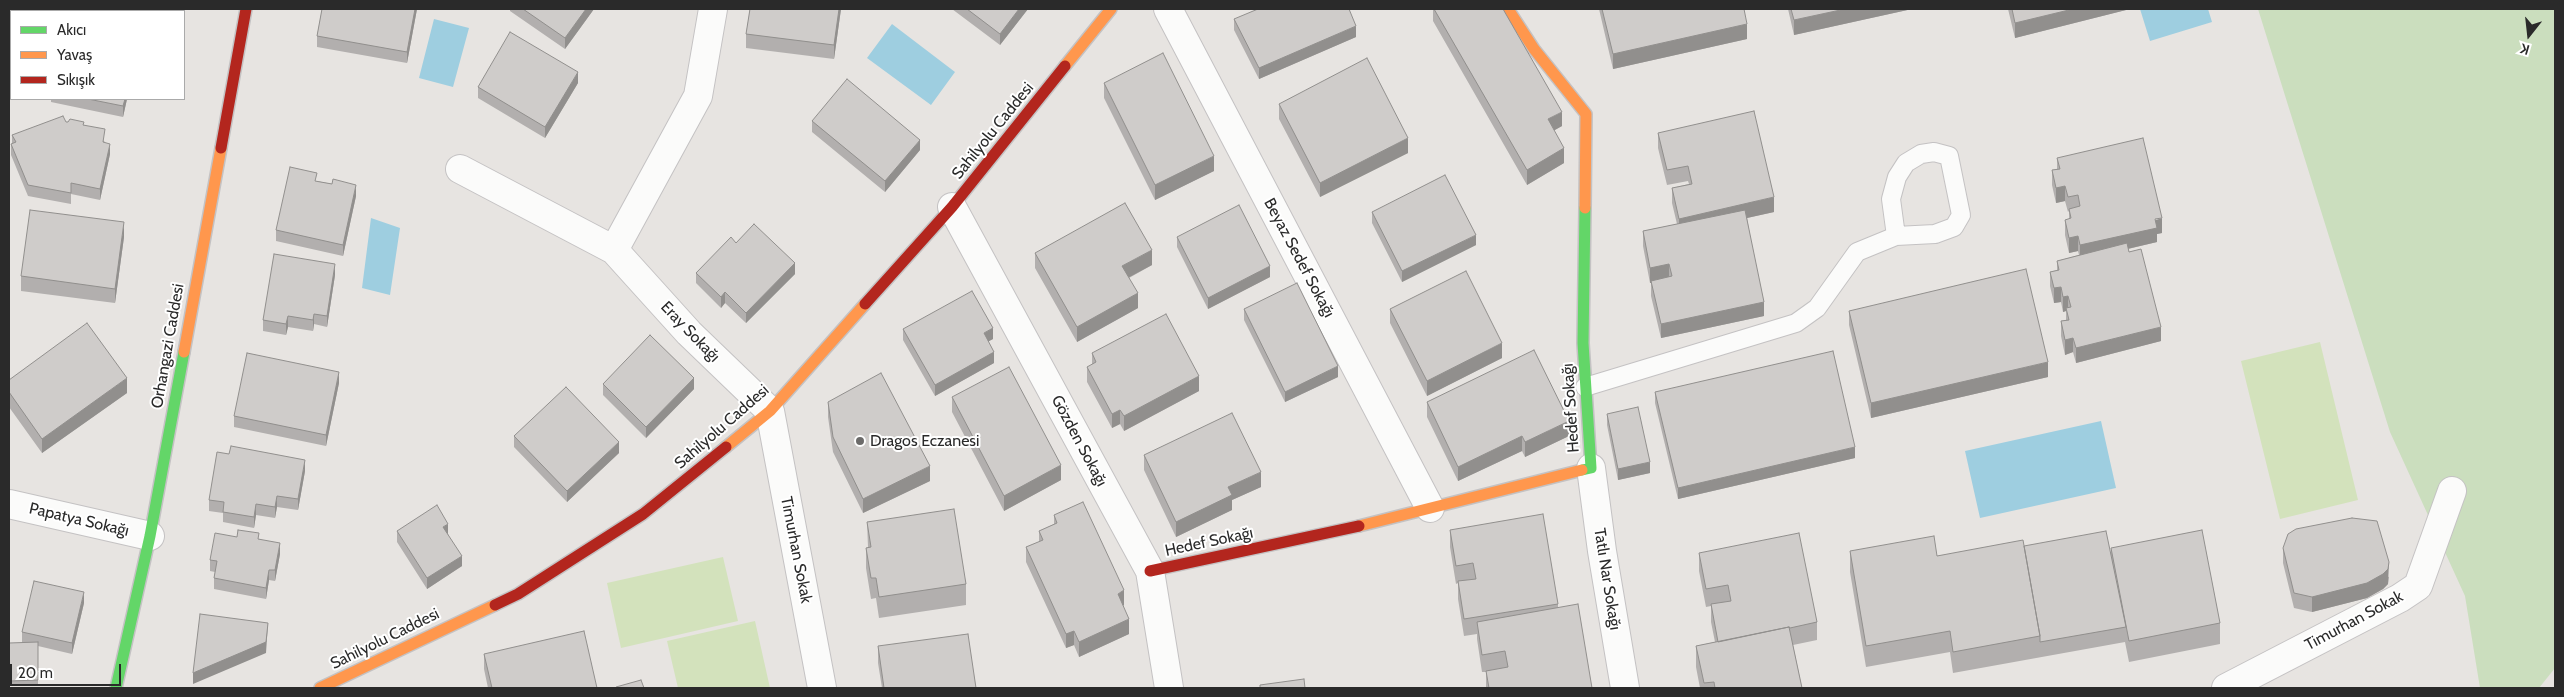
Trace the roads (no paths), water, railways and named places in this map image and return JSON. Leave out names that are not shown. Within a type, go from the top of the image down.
[{"type":"street","name":"Orhangazi Caddesi","points":[[116,688],[150,536],[246,9]]},
{"type":"street","points":[[460,169],[614,250],[698,96],[713,9]]},
{"type":"street","name":"Sahilyolu Caddesi","points":[[320,688],[518,594],[643,514],[770,411],[952,208],[1111,9]]},
{"type":"street","name":"Beyaz Sedef Sokağı","points":[[1168,9],[1430,508]]},
{"type":"street","name":"Hedef Sokağı","points":[[1150,571],[1430,508],[1591,468],[1585,387],[1584,200],[1586,114],[1534,49],[1508,9]]},
{"type":"street","name":"Gözden Sokağı","points":[[952,208],[1150,571],[1169,688]]},
{"type":"street","name":"Eray Sokağı","points":[[614,250],[689,333],[770,411]]},
{"type":"street","name":"Timurhan Sokak","points":[[770,411],[822,688]]},
{"type":"street","name":"Tatlı Nar Sokağı","points":[[1591,468],[1602,552],[1625,688]]},
{"type":"street","name":"Timurhan Sokak","points":[[2226,688],[2400,598],[2418,586],[2452,491]]},
{"type":"street","name":"Papatya Sokağı","points":[[9,504],[150,536]]},
{"type":"lane","points":[[1585,387],[1796,323],[1817,308],[1858,252],[1896,236],[1935,234],[1954,227],[1961,215],[1949,156],[1934,152],[1906,163],[1897,177],[1891,199],[1896,236]]},
{"type":"water","points":[[2140,9],[2208,9],[2212,22],[2150,41]]},
{"type":"water","points":[[434,19],[469,28],[453,87],[419,78]]},
{"type":"water","points":[[892,24],[955,72],[931,105],[867,58]]},
{"type":"water","points":[[371,218],[400,228],[390,295],[362,288]]},
{"type":"water","points":[[2101,421],[2116,488],[1980,518],[1965,451]]},
{"type":"place","name":"Dragos Eczanesi","points":[[860,441]]}]
